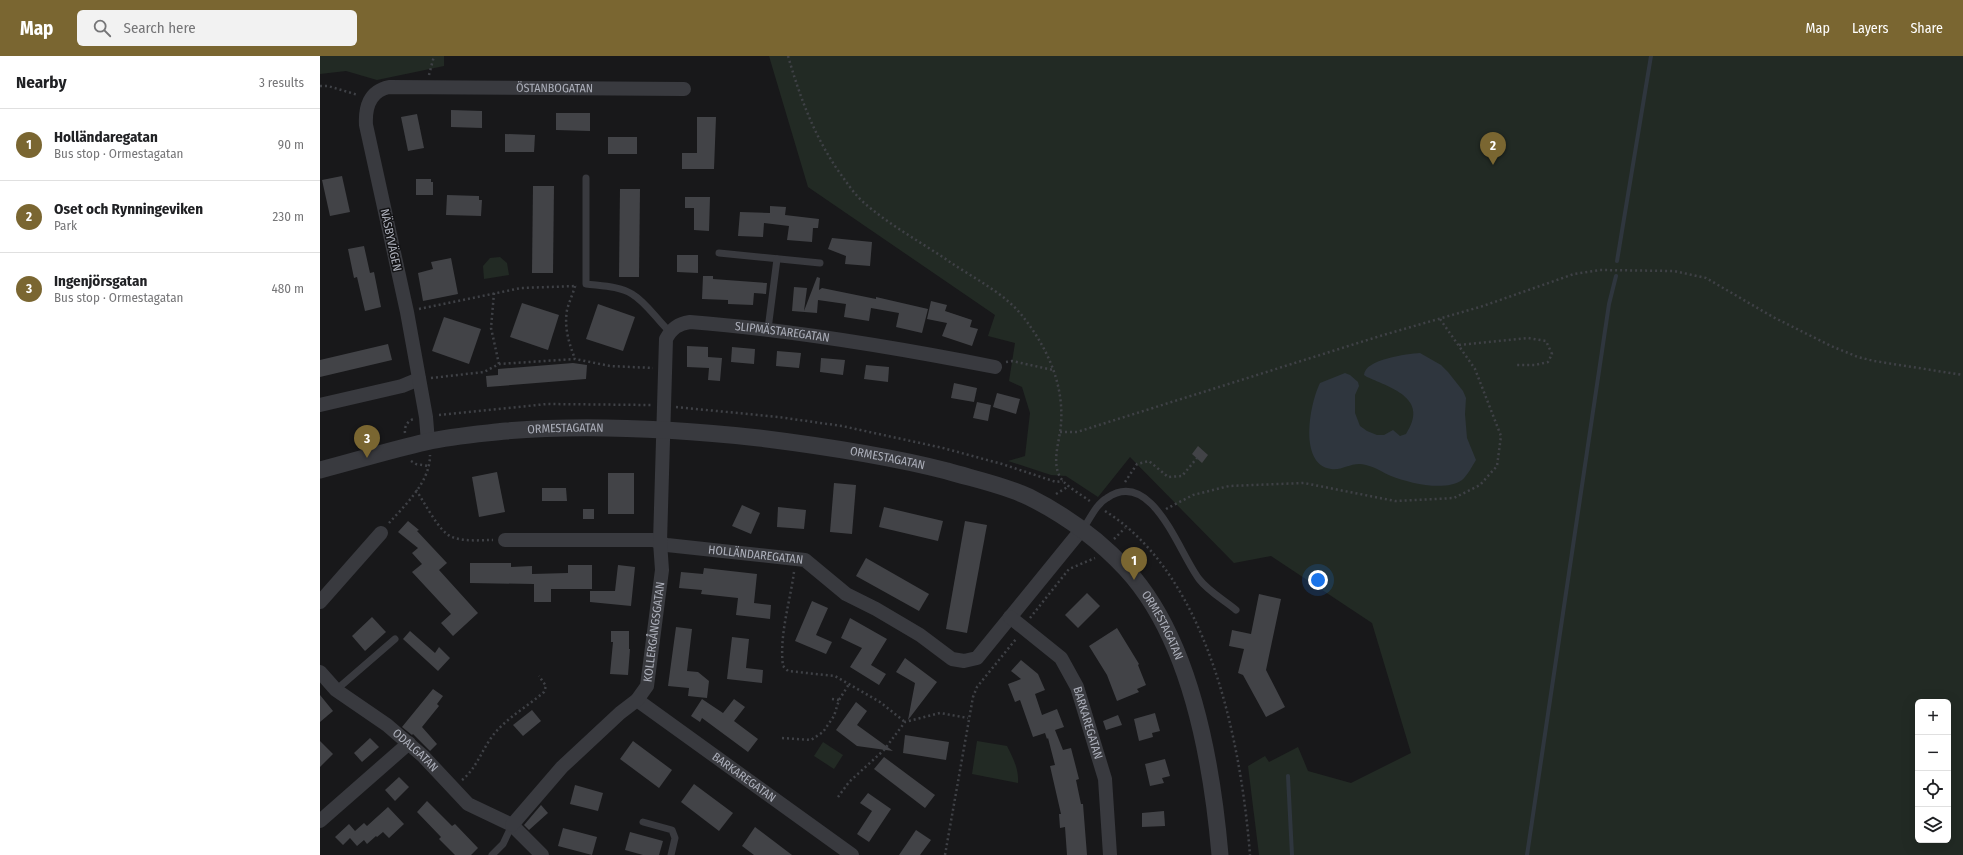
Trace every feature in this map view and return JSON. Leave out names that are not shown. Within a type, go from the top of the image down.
[{"type":"street","name":"ÖSTANBOGATAN","points":[[426,87],[447,89],[684,89]]},
{"type":"street","points":[[370,99],[382,88],[426,87]]},
{"type":"street","name":"NÄSBYVÄGEN","points":[[370,99],[366,107],[366,125],[407,312],[426,417],[429,447]]},
{"type":"street","name":"SLIPMÄSTAREGATAN","points":[[670,332],[680,324],[690,322],[768,329],[851,340],[995,367]]},
{"type":"street","points":[[663,430],[666,339],[670,332]]},
{"type":"street","points":[[320,405],[402,386],[419,379]]},
{"type":"street","name":"ORMESTAGATAN","points":[[320,470],[504,432],[553,428],[614,427],[715,433],[809,444],[914,462],[987,482],[1026,496],[1082,530],[1127,570],[1149,600],[1167,629],[1184,670],[1196,713],[1210,773],[1220,855]]},
{"type":"street","name":"KOLLERGÅNGSGATAN","points":[[512,825],[562,767],[620,713],[637,700],[647,686],[662,570],[660,542],[663,430]]},
{"type":"street","name":"HOLLÄNDAREGATAN","points":[[505,540],[653,540],[667,545],[805,560],[846,594],[876,609],[920,635],[952,659],[964,662],[977,658],[1082,530]]},
{"type":"street","points":[[320,602],[381,533]]},
{"type":"street","name":"BARKAREGATAN","points":[[1010,617],[1061,658],[1077,687],[1105,778],[1110,855]]},
{"type":"street","name":"ODALGATAN","points":[[320,672],[336,690],[387,725],[409,743],[468,804],[512,825],[542,855]]},
{"type":"street","name":"BARKAREGATAN","points":[[637,700],[852,855]]},
{"type":"street","points":[[320,821],[409,743]]},
{"type":"lane","points":[[586,178],[586,284],[616,288],[631,294],[641,301],[670,332]]},
{"type":"lane","points":[[719,254],[820,263]]},
{"type":"lane","points":[[768,329],[777,259]]},
{"type":"lane","points":[[1082,530],[1106,498],[1126,491],[1136,493],[1146,498],[1159,513],[1199,579],[1236,610]]},
{"type":"lane","points":[[336,690],[395,639]]},
{"type":"lane","points":[[643,822],[672,830],[675,838],[671,855]]},
{"type":"lane","points":[[492,855],[503,844],[512,825]]},
{"type":"path","points":[[426,87],[434,56]]},
{"type":"path","points":[[788,56],[808,118],[823,147],[849,186],[875,211],[1014,307],[1033,330],[1047,354],[1054,370],[1060,393],[1062,409],[1056,461],[1057,470],[1063,481]]},
{"type":"path","points":[[320,86],[328,86],[370,99]]},
{"type":"path","points":[[1060,432],[1076,432],[1380,336],[1440,319],[1581,273],[1600,270],[1686,273],[1706,278],[1773,317],[1831,346],[1874,361],[1963,375]]},
{"type":"path","points":[[407,312],[530,286],[575,286],[586,284]]},
{"type":"path","points":[[575,286],[567,309],[565,324],[575,359]]},
{"type":"path","points":[[494,293],[491,328],[499,364]]},
{"type":"path","points":[[1159,513],[1193,495],[1229,486],[1304,483],[1395,501],[1454,498],[1480,485],[1497,466],[1501,436],[1476,369],[1440,319]]},
{"type":"path","points":[[1458,345],[1528,338],[1546,341],[1552,354],[1548,362],[1535,365],[1517,364]]},
{"type":"path","points":[[419,379],[484,372],[499,364],[575,359],[610,366],[665,368]]},
{"type":"path","points":[[995,367],[1002,363],[1012,361],[1054,370]]},
{"type":"path","points":[[381,533],[416,490],[428,471],[429,447]]},
{"type":"path","points":[[1117,493],[1138,464],[1149,461],[1168,477],[1182,476],[1197,458]]},
{"type":"path","points":[[1054,495],[1069,486]]},
{"type":"path","points":[[416,490],[442,530],[451,537],[468,540],[505,540]]},
{"type":"path","points":[[945,855],[968,718],[977,687],[1069,569],[1094,559],[1125,528]]},
{"type":"path","points":[[795,559],[791,600],[786,617],[782,658],[783,666],[788,671],[835,676],[880,702],[905,722]]},
{"type":"path","points":[[452,787],[473,769],[493,735],[507,720],[544,692],[546,686],[539,676]]},
{"type":"path","points":[[782,738],[811,740],[823,732],[834,716],[839,700],[849,684]]},
{"type":"path","points":[[832,699],[839,700]]},
{"type":"path","points":[[838,797],[849,782],[884,750],[905,722],[940,713],[968,718]]},
{"type":"shaded area","points":[[320,56],[444,56],[444,66],[377,80],[346,71],[320,74]]},
{"type":"shaded area","points":[[769,56],[1963,56],[1963,855],[1259,855],[1248,766],[1265,756],[1269,762],[1298,747],[1308,771],[1351,783],[1411,753],[1372,623],[1271,556],[1234,563],[1130,457],[1098,497],[1066,476],[1051,475],[1008,461],[1025,456],[1030,413],[1022,387],[1009,381],[1015,343],[988,336],[995,315],[808,187]]},
{"type":"shaded area","points":[[500,257],[507,263],[509,275],[484,279],[483,266],[490,258]]},
{"type":"shaded area","points":[[1420,353],[1441,365],[1463,391],[1466,398],[1465,414],[1467,438],[1476,460],[1464,478],[1455,484],[1437,486],[1417,484],[1399,479],[1372,467],[1361,464],[1340,469],[1331,469],[1321,465],[1314,456],[1310,445],[1309,432],[1313,404],[1320,383],[1345,373],[1350,375],[1358,382],[1359,386],[1355,395],[1355,413],[1360,426],[1377,435],[1384,435],[1393,430],[1400,436],[1406,434],[1412,422],[1413,412],[1411,404],[1397,391],[1364,375],[1366,370],[1371,365],[1379,361],[1397,356]]},
{"type":"shaded area","points":[[977,741],[1007,746],[1017,768],[1018,783],[972,774]]},
{"type":"shaded area","points":[[823,742],[843,755],[834,769],[814,756]]},
{"type":"building","points":[[451,110],[482,111],[482,128],[451,127]]},
{"type":"building","points":[[556,113],[590,113],[590,131],[556,130]]},
{"type":"building","points":[[417,114],[424,148],[408,151],[401,117]]},
{"type":"building","points":[[697,117],[716,117],[714,169],[682,169],[682,153],[697,153]]},
{"type":"building","points":[[505,134],[535,135],[534,152],[505,152]]},
{"type":"building","points":[[608,137],[637,137],[637,154],[608,154]]},
{"type":"building","points":[[342,176],[350,212],[330,216],[322,180]]},
{"type":"building","points":[[416,179],[431,179],[431,182],[433,182],[433,195],[416,195]]},
{"type":"building","points":[[533,186],[554,186],[553,273],[532,273]]},
{"type":"building","points":[[620,189],[640,189],[639,277],[619,277]]},
{"type":"building","points":[[447,195],[479,196],[479,200],[482,200],[481,216],[446,215]]},
{"type":"building","points":[[685,197],[710,197],[709,231],[694,230],[694,208],[685,208]]},
{"type":"building","points":[[770,206],[786,207],[785,215],[819,219],[818,228],[813,228],[812,242],[787,240],[789,226],[764,223],[763,237],[738,236],[740,212],[770,213]]},
{"type":"building","points":[[832,238],[872,242],[870,266],[845,264],[846,256],[828,249]]},
{"type":"building","points":[[364,246],[370,273],[374,272],[381,307],[365,311],[357,277],[354,278],[348,249]]},
{"type":"building","points":[[677,255],[698,255],[698,273],[677,272]]},
{"type":"building","points":[[451,258],[458,294],[423,301],[418,273],[433,269],[431,262]]},
{"type":"building","points":[[703,276],[713,276],[713,279],[767,283],[766,294],[754,293],[753,305],[728,304],[728,300],[702,299]]},
{"type":"building","points":[[817,277],[820,278],[819,290],[822,288],[876,299],[876,297],[928,309],[922,333],[896,327],[899,313],[871,308],[869,321],[844,317],[846,304],[818,300],[817,313],[792,311],[794,287],[807,288],[804,311]]},
{"type":"building","points":[[931,301],[947,305],[945,311],[972,320],[970,327],[978,329],[972,346],[942,336],[947,323],[927,319]]},
{"type":"building","points":[[522,303],[559,315],[548,350],[510,337]]},
{"type":"building","points":[[598,304],[635,317],[623,351],[586,339]]},
{"type":"building","points":[[444,317],[481,329],[469,364],[432,351]]},
{"type":"building","points":[[388,344],[392,360],[320,377],[320,360]]},
{"type":"building","points":[[687,346],[708,347],[708,357],[722,358],[720,381],[708,380],[709,368],[687,367]]},
{"type":"building","points":[[732,347],[755,349],[754,364],[731,362]]},
{"type":"building","points":[[777,351],[801,353],[799,368],[776,366]]},
{"type":"building","points":[[821,358],[845,360],[843,375],[820,372]]},
{"type":"building","points":[[573,363],[587,365],[586,379],[487,387],[486,376],[498,375],[498,369]]},
{"type":"building","points":[[866,365],[889,367],[888,382],[864,379]]},
{"type":"building","points":[[954,383],[977,388],[974,402],[951,398]]},
{"type":"building","points":[[997,393],[1020,399],[1016,414],[993,407]]},
{"type":"building","points":[[977,402],[991,405],[988,421],[973,418]]},
{"type":"building","points":[[1198,446],[1208,455],[1202,463],[1192,454]]},
{"type":"building","points":[[497,472],[505,512],[479,517],[472,477]]},
{"type":"building","points":[[608,473],[634,473],[634,514],[608,514]]},
{"type":"building","points":[[834,483],[856,485],[852,534],[830,532]]},
{"type":"building","points":[[542,488],[566,488],[567,501],[542,501]]},
{"type":"building","points":[[742,505],[760,513],[751,534],[732,526]]},
{"type":"building","points":[[778,507],[806,510],[804,529],[777,527]]},
{"type":"building","points":[[884,507],[943,521],[938,541],[879,527]]},
{"type":"building","points":[[583,509],[594,509],[594,519],[583,519]]},
{"type":"building","points":[[408,521],[419,530],[417,531],[447,563],[439,570],[478,613],[453,636],[441,623],[451,614],[412,572],[422,564],[412,553],[418,548],[398,532]]},
{"type":"building","points":[[965,521],[987,525],[967,633],[946,629]]},
{"type":"building","points":[[866,558],[929,594],[919,611],[856,576]]},
{"type":"building","points":[[470,563],[511,563],[511,567],[532,566],[532,574],[568,573],[568,565],[592,565],[592,589],[551,589],[551,602],[534,602],[534,584],[470,583]]},
{"type":"building","points":[[618,565],[635,567],[631,606],[590,602],[590,591],[615,591]]},
{"type":"building","points":[[704,568],[757,574],[754,603],[771,605],[770,619],[736,615],[738,598],[701,594],[702,590],[679,588],[681,572],[703,574]]},
{"type":"building","points":[[1087,593],[1100,606],[1078,628],[1065,615]]},
{"type":"building","points":[[1259,594],[1281,599],[1266,670],[1285,707],[1266,717],[1243,675],[1238,673],[1244,649],[1229,646],[1232,630],[1251,634]]},
{"type":"building","points":[[812,601],[828,608],[816,635],[832,642],[826,654],[795,641]]},
{"type":"building","points":[[372,617],[386,632],[365,651],[352,636]]},
{"type":"building","points":[[850,618],[887,639],[871,665],[886,674],[879,685],[850,667],[862,648],[841,638]]},
{"type":"building","points":[[676,627],[692,629],[687,671],[698,672],[709,681],[707,698],[688,696],[689,688],[668,686]]},
{"type":"building","points":[[1117,628],[1139,664],[1138,665],[1146,685],[1137,689],[1139,692],[1117,701],[1107,675],[1089,646]]},
{"type":"building","points":[[410,631],[435,653],[439,647],[450,658],[438,671],[403,639]]},
{"type":"building","points":[[611,631],[629,631],[630,649],[628,675],[610,674],[613,642],[611,642]]},
{"type":"building","points":[[732,637],[749,639],[746,668],[763,670],[762,683],[727,679]]},
{"type":"building","points":[[905,658],[937,682],[908,720],[915,683],[896,672]]},
{"type":"building","points":[[1021,660],[1038,674],[1045,690],[1035,694],[1042,715],[1057,709],[1064,727],[1055,730],[1063,750],[1071,748],[1079,779],[1076,780],[1081,804],[1083,804],[1087,855],[1067,855],[1065,827],[1060,828],[1059,814],[1061,814],[1050,766],[1055,765],[1048,738],[1047,739],[1045,733],[1033,737],[1020,700],[1015,702],[1008,684],[1021,679],[1011,671]]},
{"type":"building","points":[[433,689],[443,696],[437,704],[439,706],[422,727],[437,744],[430,751],[413,734],[412,735],[402,727]]},
{"type":"building","points":[[320,695],[333,711],[320,722]]},
{"type":"building","points":[[702,699],[723,713],[734,699],[745,707],[734,721],[758,739],[748,752],[702,718],[700,722],[691,716]]},
{"type":"building","points":[[856,702],[867,711],[857,725],[893,751],[857,746],[836,730]]},
{"type":"building","points":[[532,710],[541,721],[523,736],[513,725]]},
{"type":"building","points":[[1155,713],[1160,731],[1152,733],[1153,737],[1139,741],[1134,719]]},
{"type":"building","points":[[1118,715],[1122,725],[1106,730],[1103,721]]},
{"type":"building","points":[[905,735],[949,742],[946,760],[903,753]]},
{"type":"building","points":[[370,738],[379,747],[362,762],[354,753]]},
{"type":"building","points":[[320,741],[333,754],[320,767]]},
{"type":"building","points":[[633,741],[672,770],[659,788],[620,759]]},
{"type":"building","points":[[884,757],[935,795],[925,808],[874,769]]},
{"type":"building","points":[[1165,759],[1170,776],[1162,778],[1164,783],[1150,786],[1145,764]]},
{"type":"building","points":[[399,777],[409,787],[395,801],[385,790]]},
{"type":"building","points":[[694,784],[733,813],[719,831],[681,802]]},
{"type":"building","points":[[575,785],[603,793],[598,811],[570,804]]},
{"type":"building","points":[[868,793],[891,809],[869,842],[857,834],[872,811],[860,803]]},
{"type":"building","points":[[427,801],[452,826],[455,824],[478,848],[471,855],[455,855],[439,839],[441,837],[417,812]]},
{"type":"building","points":[[541,805],[548,813],[529,830],[524,825]]},
{"type":"building","points":[[388,807],[404,824],[389,838],[383,832],[367,844],[364,840],[357,846],[350,838],[343,845],[335,837],[349,824],[355,831],[364,823],[367,826]]},
{"type":"building","points":[[1164,811],[1165,826],[1142,827],[1142,813]]},
{"type":"building","points":[[755,827],[792,855],[754,855],[742,846]]},
{"type":"building","points":[[563,828],[597,837],[592,855],[558,846]]},
{"type":"building","points":[[916,830],[931,840],[920,855],[899,855]]},
{"type":"building","points":[[630,832],[663,841],[659,855],[643,855],[625,850]]},
{"type":"waterway","points":[[1617,261],[1651,56]]},
{"type":"waterway","points":[[1527,855],[1609,304],[1616,276]]},
{"type":"waterway","points":[[1288,776],[1292,855]]},
{"type":"place","name":"Oset och Rynningeviken","points":[[1493,165]]},
{"type":"place","name":"Ingenjörsgatan","points":[[367,458]]},
{"type":"place","name":"Holländaregatan","points":[[1134,580]]}]
